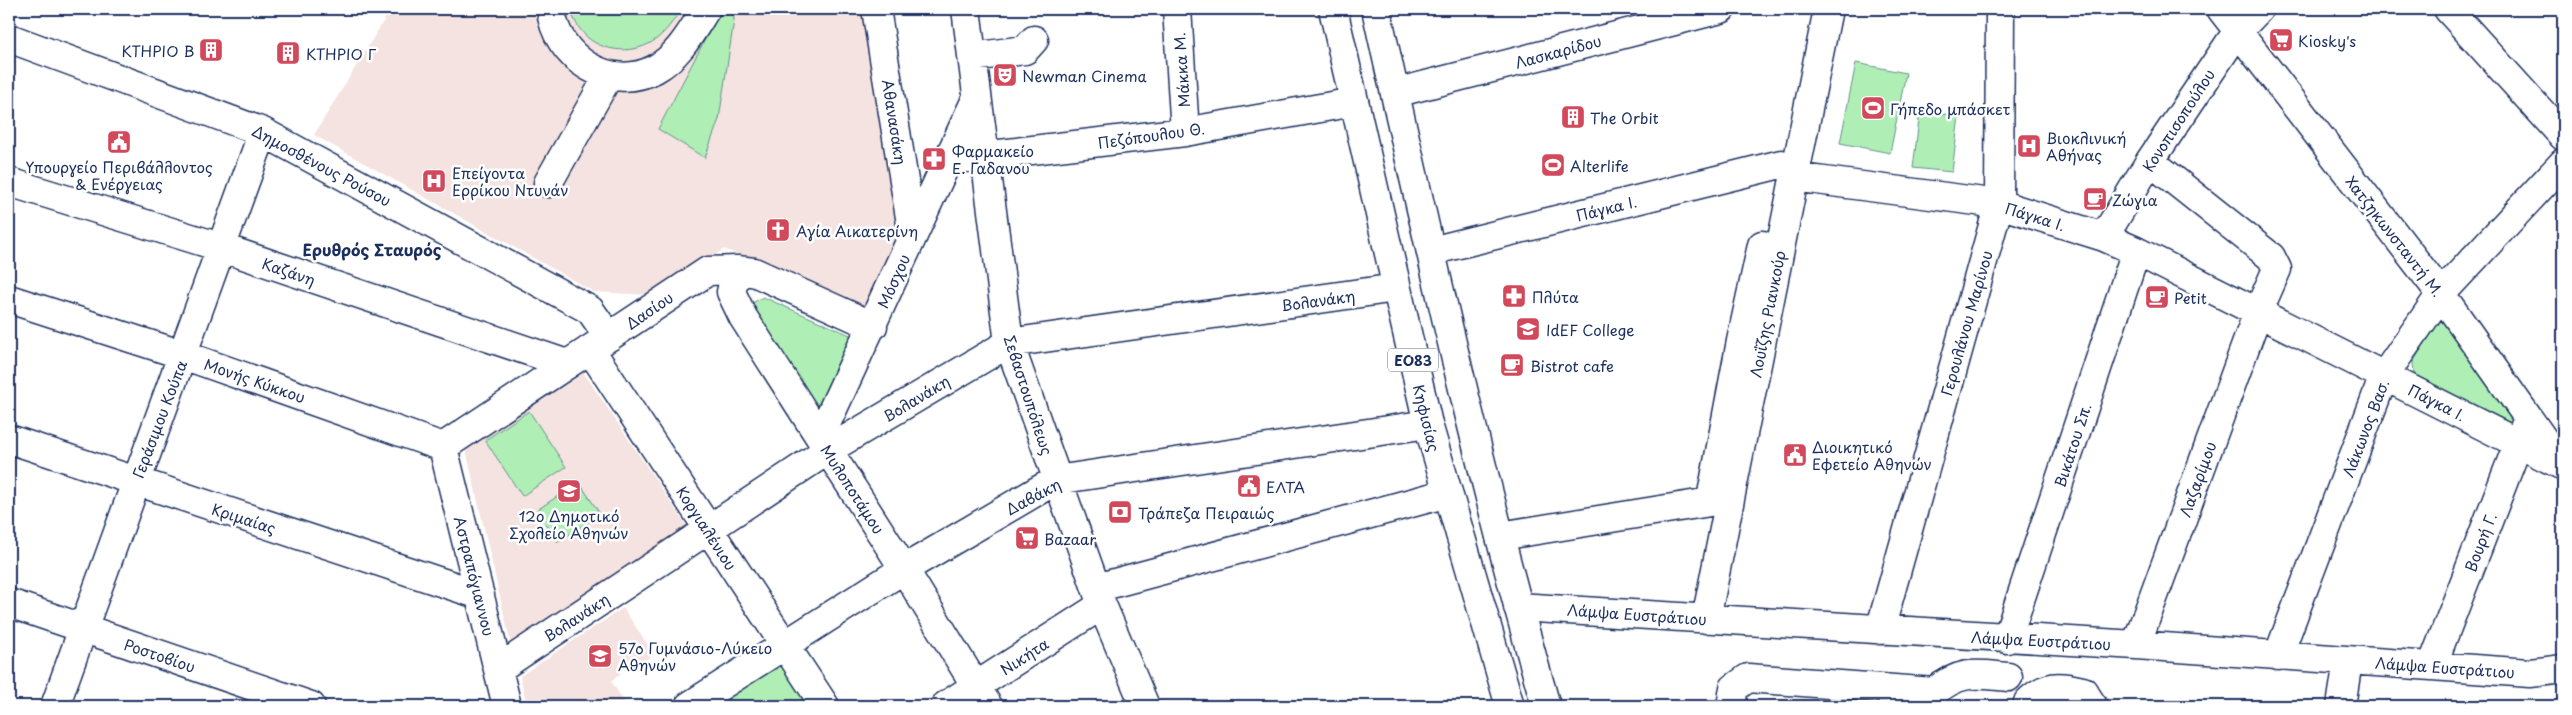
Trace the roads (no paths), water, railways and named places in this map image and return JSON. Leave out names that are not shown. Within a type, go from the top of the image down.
[{"type":"street","points":[[551,9],[557,33],[569,52],[587,67],[609,75],[632,76],[654,70],[667,61],[688,39],[706,9]]},
{"type":"street","name":"Αθανασάκη","points":[[876,9],[913,236]]},
{"type":"street","name":"Σεβαστουπόλεως","points":[[966,9],[1009,343],[1056,480],[1099,596],[1145,706]]},
{"type":"street","name":"Μάκκα Μ.","points":[[1177,9],[1184,132]]},
{"type":"street","name":"Κηφισίας","points":[[1333,9],[1428,424],[1510,706]]},
{"type":"street","name":"ΕΟ83","points":[[1376,9],[1431,251],[1500,536],[1546,706]]},
{"type":"street","name":"Λασκαρίδου","points":[[1395,93],[1721,9]]},
{"type":"street","name":"Λουΐζης Ριανκούρ","points":[[1697,618],[1787,171],[1814,9]]},
{"type":"street","name":"Λουΐζης Ριανκούρ","points":[[1697,618],[1710,502],[1741,341],[1828,9]]},
{"type":"street","name":"Γερουλάνου Μαρίνου","points":[[1880,630],[1998,204],[2000,9]]},
{"type":"street","name":"Χατζηκωνσταντή Μ.","points":[[2220,9],[2440,294],[2562,467]]},
{"type":"street","name":"Κονοπισοπούλου","points":[[2104,237],[2150,161],[2237,32],[2259,9]]},
{"type":"street","points":[[2448,9],[2563,136]]},
{"type":"street","name":"Δημοσθένους Ρούσου","points":[[9,38],[264,132],[590,310],[599,343]]},
{"type":"street","points":[[972,57],[1025,50],[1034,40]]},
{"type":"street","points":[[548,183],[609,75]]},
{"type":"street","name":"Μόσχου","points":[[824,444],[873,326],[977,97]]},
{"type":"street","name":"Πεζόπουλου Θ.","points":[[948,160],[1184,132],[1354,102]]},
{"type":"street","name":"Γεράσιμου Κούπα","points":[[55,706],[220,248],[264,132]]},
{"type":"street","points":[[2150,161],[2271,257],[2277,269],[2258,312]]},
{"type":"street","name":"Λάκωνος Βασ.","points":[[2278,656],[2384,376],[2440,294],[2563,163]]},
{"type":"street","name":"Πάγκα Ι.","points":[[1431,251],[1787,171],[1998,204],[2104,237],[2136,251],[2518,443],[2562,467]]},
{"type":"street","name":"Καζάνη","points":[[9,182],[220,248],[567,364]]},
{"type":"street","name":"Βικάτου Σπ.","points":[[2007,639],[2136,251]]},
{"type":"street","name":"Δασίου","points":[[443,447],[708,271],[737,270],[754,272],[873,326]]},
{"type":"street","name":"Μυλοποτάμου","points":[[737,270],[732,292],[743,317],[904,568],[982,696]]},
{"type":"street","name":"Βολανάκη","points":[[498,669],[708,530],[824,444],[1009,343],[1396,288]]},
{"type":"street","name":"Μονής Κύκκου","points":[[9,299],[183,355],[443,447]]},
{"type":"street","name":"Λαζαρίμου","points":[[2136,645],[2258,312]]},
{"type":"street","name":"Κοργιαλένιου","points":[[599,343],[708,530],[825,706]]},
{"type":"street","name":"Βουρή Γ.","points":[[2432,666],[2528,417]]},
{"type":"street","name":"Δαβάκη","points":[[688,706],[904,568],[1056,480],[1428,424]]},
{"type":"street","name":"Κριμαίας","points":[[9,439],[480,595]]},
{"type":"street","name":"Αστραπόγιαννου","points":[[443,447],[507,706]]},
{"type":"street","name":"Νικήτα","points":[[945,706],[982,696],[1099,596],[1448,493]]},
{"type":"street","points":[[1500,536],[1710,502]]},
{"type":"street","name":"Ροστοβίου","points":[[9,603],[311,706]]},
{"type":"street","name":"Λάμψα Ευστράτιου","points":[[1518,607],[2007,639],[2136,645],[2530,673],[2563,669]]},
{"type":"street","points":[[2341,706],[2348,661]]},
{"type":"street","points":[[1732,706],[1734,688],[1748,678],[1835,696],[1933,699],[1950,679],[1975,674],[2008,677]]},
{"type":"street","points":[[2027,706],[2028,702],[2039,691],[2062,685],[2083,691],[2093,706]]},
{"type":"place","name":"Kiosky's","points":[[2281,40]]},
{"type":"place","name":"ΚΤΗΡΙΟ Β","points":[[211,50]]},
{"type":"place","name":"ΚΤΗΡΙΟ Γ","points":[[288,53]]},
{"type":"place","name":"Newman Cinema","points":[[1005,75]]},
{"type":"place","name":"Γήπεδο μπάσκετ","points":[[1873,108]]},
{"type":"place","name":"The Orbit","points":[[1573,117]]},
{"type":"place","name":"Υπουργείο Περιβάλλοντος & Ενέργειας","points":[[119,142]]},
{"type":"place","name":"Βιοκλινική Αθήνας","points":[[2029,146]]},
{"type":"place","name":"Φαρμακείο Ε. Γαδανου","points":[[934,159]]},
{"type":"place","name":"Alterlife","points":[[1553,165]]},
{"type":"place","name":"Επείγοντα Ερρίκου Ντυνάν","points":[[434,181]]},
{"type":"place","name":"Ζώγια","points":[[2095,199]]},
{"type":"place","name":"Αγία Αικατερίνη","points":[[778,230]]},
{"type":"place","name":"Πλύτα","points":[[1514,296]]},
{"type":"place","name":"Petit","points":[[2157,297]]},
{"type":"place","name":"IdEF College","points":[[1528,329]]},
{"type":"place","name":"Bistrot cafe","points":[[1512,365]]},
{"type":"place","name":"Διοικητικό Εφετείο Αθηνών","points":[[1795,455]]},
{"type":"place","name":"ΕΛΤΑ","points":[[1249,486]]},
{"type":"place","name":"12ο Δημοτικό Σχολείο Αθηνών","points":[[569,491]]},
{"type":"place","name":"Τράπεζα Πειραιώς","points":[[1120,512]]},
{"type":"place","name":"Bazaar","points":[[1027,538]]},
{"type":"place","name":"57ο Γυμνάσιο-Λύκειο Αθηνών","points":[[600,656]]},
{"type":"district","name":"Ερυθρός Σταυρός","points":[[372,249]]}]
